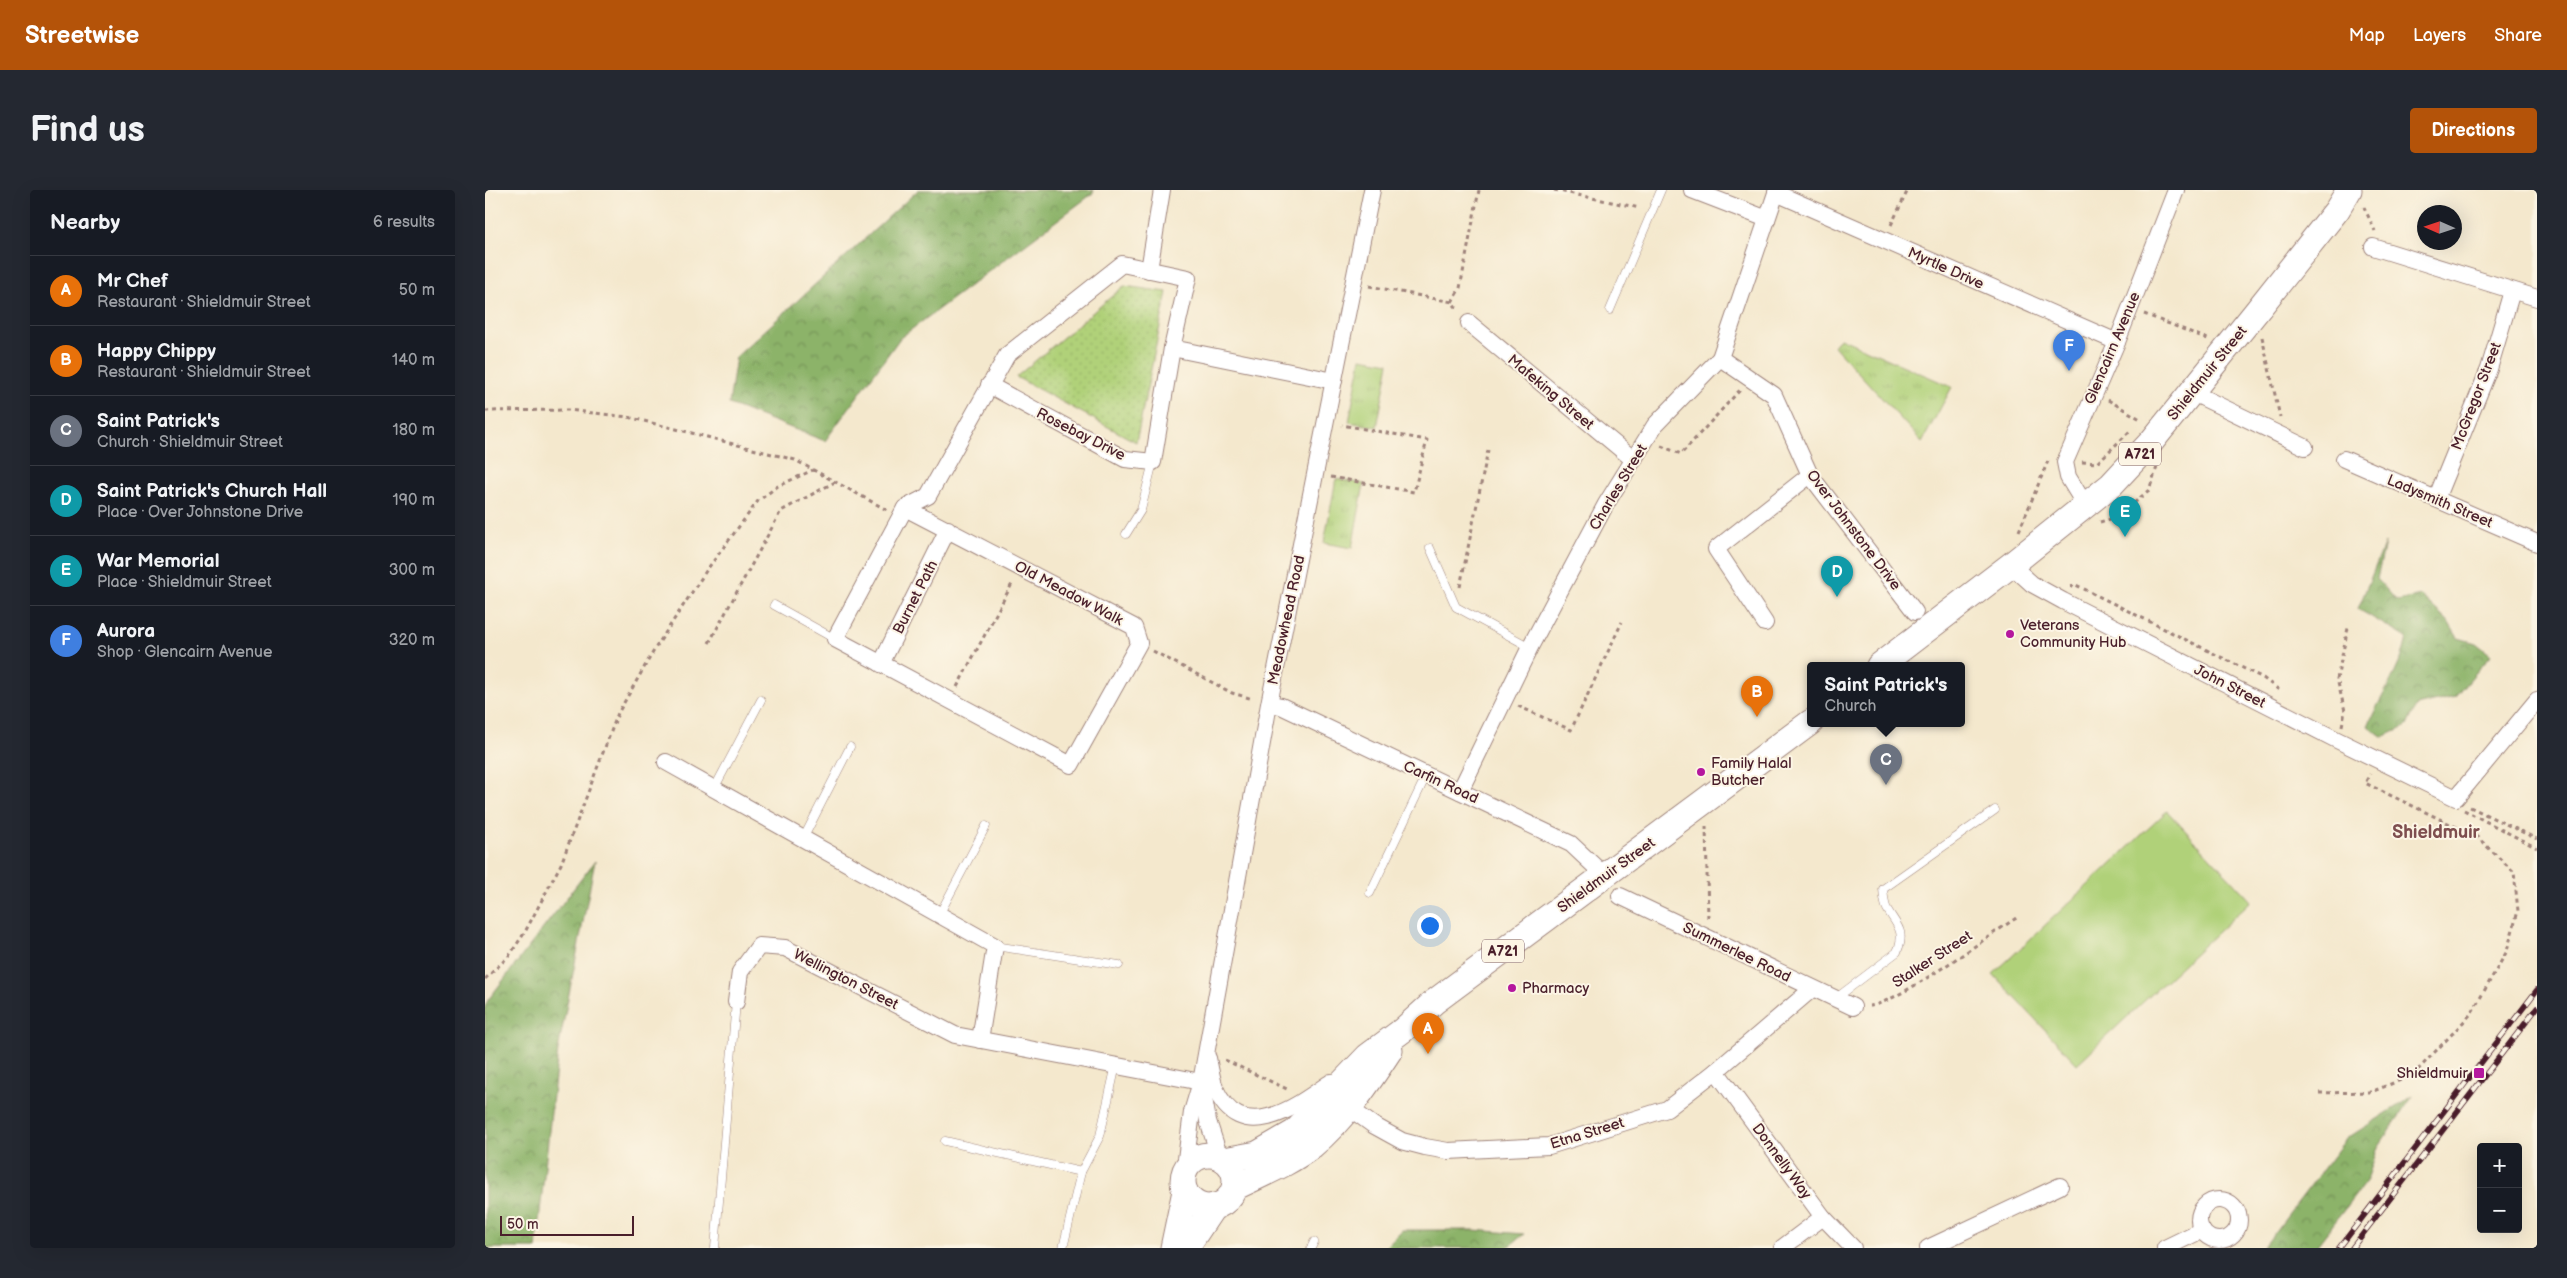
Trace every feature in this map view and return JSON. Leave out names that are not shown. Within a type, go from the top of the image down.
[{"type":"main road","name":"Shieldmuir Street","points":[[1884,662],[2011,565],[2111,485],[2152,441],[2337,210],[2356,195]]},
{"type":"main road","name":"Shieldmuir Street","points":[[1234,1188],[1297,1156],[1313,1145],[1369,1056],[1403,1030],[1434,1002],[1807,725]]},
{"type":"main road","name":"Shieldmuir Street","points":[[1222,1159],[1248,1157],[1276,1145],[1341,1101],[1403,1030]]},
{"type":"main road","name":"A721","points":[[1184,1183],[1194,1160],[1211,1155],[1222,1159]]},
{"type":"main road","points":[[1222,1159],[1233,1170],[1234,1188]]},
{"type":"main road","points":[[1184,1183],[1195,1203],[1202,1206],[1215,1206]]},
{"type":"main road","points":[[1173,1248],[1184,1183]]},
{"type":"main road","name":"A721","points":[[1186,1248],[1215,1206],[1225,1202],[1234,1188]]},
{"type":"street","points":[[1149,270],[1162,190]]},
{"type":"street","name":"Meadowhead Road","points":[[1184,1183],[1193,1112],[1201,1082],[1269,704],[1372,190]]},
{"type":"street","points":[[1692,190],[1767,219]]},
{"type":"street","name":"Glencairn Avenue","points":[[2065,462],[2093,392],[2117,342],[2176,190]]},
{"type":"street","name":"Charles Street","points":[[1460,791],[1530,647],[1606,504],[1655,425],[1720,358],[1777,191]]},
{"type":"street","name":"Myrtle Drive","points":[[1777,191],[2117,342]]},
{"type":"street","points":[[2380,249],[2512,292],[2537,298]]},
{"type":"street","points":[[1139,643],[1071,765],[835,639],[903,512],[928,496],[1007,355],[1122,264],[1188,278],[1172,348],[1153,462]]},
{"type":"street","name":"McGregor Street","points":[[2436,499],[2489,369],[2512,292]]},
{"type":"street","name":"Mafeking Street","points":[[1469,323],[1634,460]]},
{"type":"street","points":[[1172,348],[1334,381]]},
{"type":"street","name":"Over Johnstone Drive","points":[[1720,358],[1774,395],[1810,475],[1915,612]]},
{"type":"street","name":"Rosebay Drive","points":[[989,385],[1125,459],[1153,462]]},
{"type":"street","points":[[2191,392],[2305,447]]},
{"type":"street","name":"Ladysmith Street","points":[[2344,460],[2537,542]]},
{"type":"street","points":[[2065,462],[2067,477],[2085,505]]},
{"type":"street","points":[[1765,623],[1716,549],[1810,475]]},
{"type":"street","name":"Old Meadow Walk","points":[[903,512],[948,530],[1134,627],[1139,643]]},
{"type":"street","name":"Burnet Path","points":[[881,664],[948,530]]},
{"type":"street","name":"John Street","points":[[2011,565],[2032,584],[2063,601],[2335,740],[2378,760],[2456,802]]},
{"type":"street","points":[[2456,802],[2537,700]]},
{"type":"street","name":"Carfin Road","points":[[1269,704],[1281,706],[1571,844],[1605,876]]},
{"type":"street","points":[[666,762],[995,946],[980,1040]]},
{"type":"street","name":"Summerlee Road","points":[[1620,896],[1853,1007]]},
{"type":"street","name":"Wellington Street","points":[[735,1002],[740,972],[759,946],[785,948],[955,1035],[1201,1082]]},
{"type":"street","name":"Etna Street","points":[[1341,1101],[1402,1141],[1425,1148],[1448,1151],[1549,1146],[1667,1108],[1716,1071],[1812,989]]},
{"type":"street","name":"Meadowhead Road","points":[[1206,1051],[1215,1086],[1229,1108],[1251,1119],[1266,1119],[1306,1100],[1369,1056]]},
{"type":"street","name":"Donnelly Way","points":[[1716,1071],[1823,1217],[1853,1248]]},
{"type":"street","name":"Meadowhead Road","points":[[1201,1082],[1206,1112],[1222,1159]]},
{"type":"street","points":[[1928,1248],[2060,1186]]},
{"type":"street","points":[[1782,1248],[1823,1217]]},
{"type":"street","points":[[2165,1248],[2202,1230]]},
{"type":"lane","points":[[1610,310],[1661,190]]},
{"type":"lane","points":[[1126,534],[1141,510],[1153,462]]},
{"type":"lane","points":[[1429,548],[1456,607],[1530,647]]},
{"type":"lane","points":[[774,604],[835,639]]},
{"type":"lane","points":[[714,789],[761,700]]},
{"type":"lane","points":[[803,839],[849,747]]},
{"type":"lane","points":[[1369,893],[1426,776]]},
{"type":"lane","points":[[1835,999],[1897,952],[1902,941],[1898,923],[1886,907],[1883,890],[1995,810]]},
{"type":"lane","points":[[939,915],[986,826]]},
{"type":"lane","points":[[995,946],[1119,964]]},
{"type":"lane","name":"Wellington Street","points":[[715,1248],[735,1002]]},
{"type":"lane","points":[[1063,1248],[1081,1172],[1101,1136],[1116,1065]]},
{"type":"lane","points":[[945,1141],[1081,1172]]},
{"type":"path","points":[[1452,302],[1460,288],[1479,190]]},
{"type":"path","points":[[1554,190],[1640,208],[1642,199]]},
{"type":"path","points":[[1884,240],[1909,190]]},
{"type":"path","points":[[2356,195],[2376,232],[2380,249]]},
{"type":"path","points":[[1353,283],[1452,302],[1469,323]]},
{"type":"path","points":[[2130,308],[2228,346]]},
{"type":"path","points":[[2256,312],[2284,437]]},
{"type":"path","points":[[1647,440],[1681,454],[1750,378]]},
{"type":"path","points":[[2017,535],[2048,461],[2097,463],[2142,419],[2093,392]]},
{"type":"path","points":[[485,411],[568,410],[627,418],[795,460],[835,482],[903,512]]},
{"type":"path","points":[[1316,475],[1414,492],[1427,440],[1326,423]]},
{"type":"path","points":[[1456,607],[1488,450]]},
{"type":"path","points":[[485,979],[515,948],[556,872],[618,713],[656,648],[706,571],[758,501],[779,486],[813,470]]},
{"type":"path","points":[[709,643],[781,511],[835,482]]},
{"type":"path","points":[[950,700],[1020,567]]},
{"type":"path","points":[[1504,700],[1571,730],[1622,622]]},
{"type":"path","points":[[2335,740],[2341,728],[2345,711],[2337,679],[2348,628]]},
{"type":"path","points":[[1139,643],[1232,693],[1269,704]]},
{"type":"path","points":[[2319,1093],[2371,1092],[2413,1075],[2471,1014],[2507,950],[2518,911],[2514,872],[2477,837],[2365,783],[2378,760]]},
{"type":"path","points":[[1705,802],[1710,938]]},
{"type":"path","points":[[2456,802],[2537,839]]},
{"type":"path","points":[[2456,802],[2537,848]]},
{"type":"path","name":"Stalker Street","points":[[1853,1007],[1878,1005],[1908,989],[2017,917]]},
{"type":"path","points":[[1206,1051],[1294,1092]]},
{"type":"green space","points":[[918,190],[1094,190],[1092,194],[900,338],[825,441],[729,404],[736,357]]},
{"type":"green space","points":[[1124,286],[1167,292],[1136,442],[1016,377]]},
{"type":"green space","points":[[1840,338],[1952,387],[1922,442],[1834,346]]},
{"type":"green space","points":[[1361,358],[1389,363],[1377,427],[1349,422]]},
{"type":"green space","points":[[1336,479],[1364,484],[1352,548],[1324,543]]},
{"type":"green space","points":[[2385,543],[2377,579],[2397,601],[2421,596],[2447,620],[2458,638],[2476,643],[2491,655],[2455,697],[2416,706],[2407,726],[2383,737],[2368,726],[2400,661],[2407,638],[2358,609]]},
{"type":"green space","points":[[2167,811],[2251,901],[2077,1064],[1993,974]]},
{"type":"green space","points":[[595,861],[558,1050],[536,1248],[485,1248],[485,1007],[488,1000]]},
{"type":"green space","points":[[2413,1096],[2378,1147],[2367,1180],[2315,1248],[2263,1248],[2346,1139]]},
{"type":"green space","points":[[1402,1230],[1474,1230],[1524,1234],[1507,1248],[1384,1248]]},
{"type":"railway","points":[[2339,1248],[2537,990]]},
{"type":"railway","points":[[2352,1248],[2537,1008]]},
{"type":"place","name":"Aurora","points":[[2069,371]]},
{"type":"place","name":"War Memorial","points":[[2125,537]]},
{"type":"place","name":"Saint Patrick's Church Hall","points":[[1837,597]]},
{"type":"place","name":"Veterans Community Hub","points":[[2010,634]]},
{"type":"place","name":"Happy Chippy","points":[[1757,717]]},
{"type":"place","name":"Family Halal Butcher","points":[[1701,772]]},
{"type":"place","name":"Saint Patrick's","points":[[1886,785]]},
{"type":"place","name":"Pharmacy","points":[[1512,988]]},
{"type":"place","name":"Mr Chef","points":[[1428,1054]]},
{"type":"place","name":"Shieldmuir","points":[[2479,1073]]},
{"type":"district","name":"Shieldmuir","points":[[2436,832]]}]
